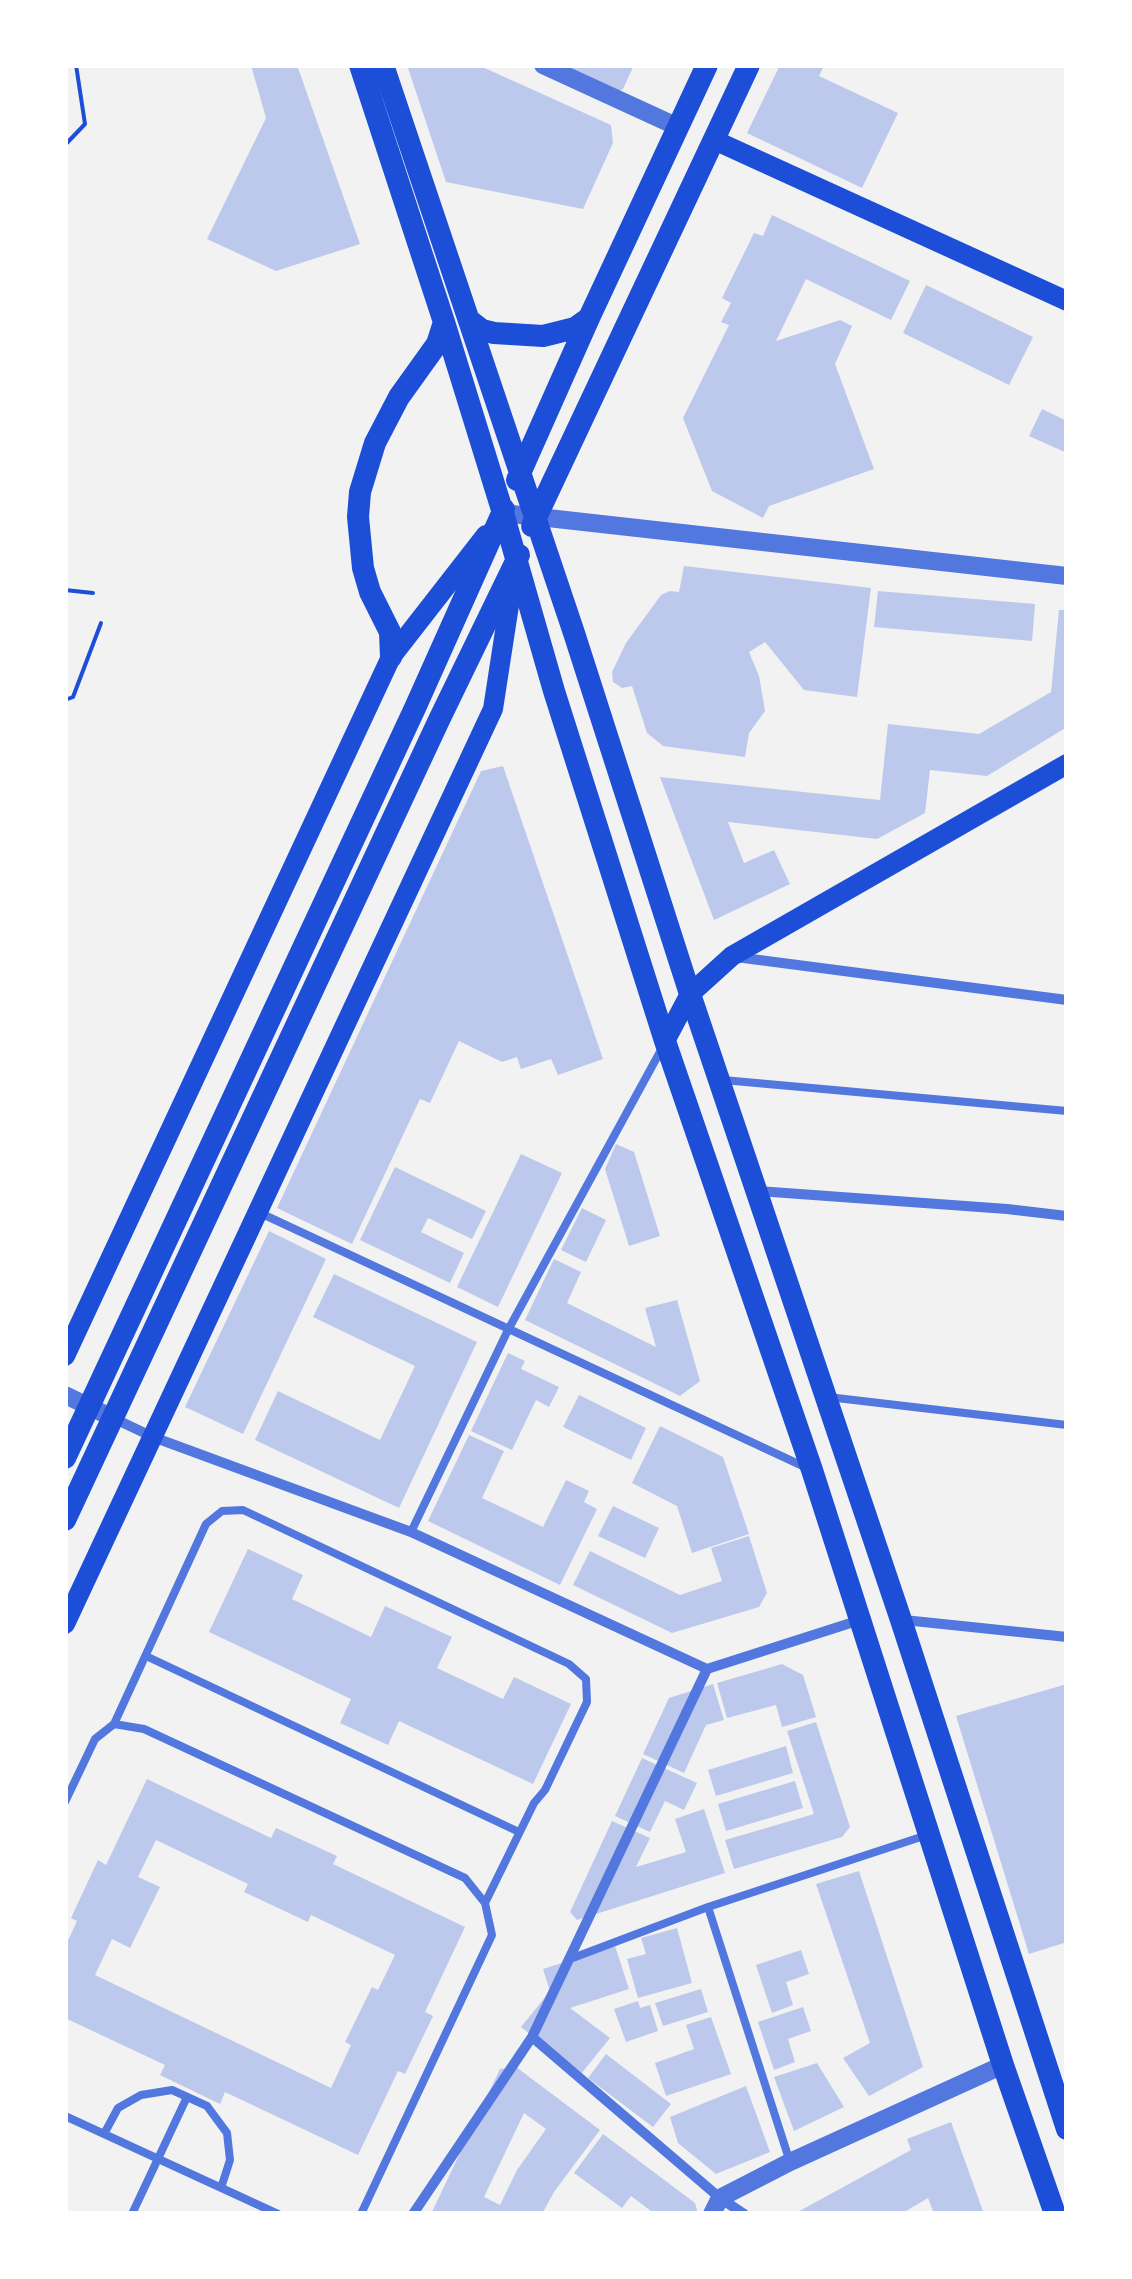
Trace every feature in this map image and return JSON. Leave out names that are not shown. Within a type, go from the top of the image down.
[{"type":"main road","points":[[360,65],[444,322],[554,691],[665,1042],[812,1470],[1003,2065],[1055,2214]]},
{"type":"main road","points":[[384,65],[1067,2129]]},
{"type":"main road","points":[[65,1458],[415,708],[707,65]]},
{"type":"main road","points":[[65,1520],[749,65]]},
{"type":"main road","points":[[714,140],[1067,301]]},
{"type":"main road","points":[[469,320],[494,333],[543,336],[575,328],[589,318]]},
{"type":"main road","points":[[391,658],[390,632],[363,568],[360,492],[375,443],[399,398],[438,344],[444,322]]},
{"type":"main road","points":[[65,1356],[391,658],[503,513]]},
{"type":"main road","points":[[65,1624],[493,709],[516,560]]},
{"type":"main road","points":[[665,1042],[690,994],[732,956],[1067,764]]},
{"type":"street","points":[[543,65],[678,127]]},
{"type":"street","points":[[503,513],[1067,576]]},
{"type":"street","points":[[732,956],[1067,1000]]},
{"type":"street","points":[[756,1191],[1067,1216]]},
{"type":"street","points":[[65,1396],[153,1437],[412,1532],[707,1669],[861,1620]]},
{"type":"street","points":[[901,1620],[1067,1637]]},
{"type":"street","points":[[412,2214],[532,2038],[707,1669]]},
{"type":"street","points":[[532,2038],[716,2206],[744,2214]]},
{"type":"street","points":[[716,2206],[790,2162],[1003,2065]]},
{"type":"lane","points":[[412,1532],[508,1330],[665,1042]]},
{"type":"lane","points":[[719,1080],[1067,1111]]},
{"type":"lane","points":[[258,1212],[812,1470]]},
{"type":"lane","points":[[826,1397],[1067,1425]]},
{"type":"lane","points":[[65,1802],[95,1739],[114,1724],[206,1524],[222,1510],[243,1510],[569,1664],[586,1679],[586,1702],[485,1903]]},
{"type":"lane","points":[[146,1656],[520,1832]]},
{"type":"lane","points":[[114,1724],[144,1729],[465,1878],[485,1903],[492,1935],[361,2214]]},
{"type":"lane","points":[[570,1959],[708,1907],[928,1834]]},
{"type":"lane","points":[[708,1907],[790,2162]]},
{"type":"lane","points":[[104,2134],[118,2108],[140,2095],[172,2090],[208,2106],[227,2133],[230,2160],[221,2188]]},
{"type":"lane","points":[[132,2214],[187,2097]]},
{"type":"lane","points":[[65,2116],[278,2214]]},
{"type":"path","points":[[65,145],[85,124],[76,65]]},
{"type":"path","points":[[65,590],[93,593]]},
{"type":"path","points":[[65,700],[73,697],[101,623]]},
{"type":"building","points":[[251,65],[297,65],[360,244],[276,271],[207,239],[266,118]]},
{"type":"building","points":[[407,65],[478,65],[611,125],[613,143],[583,209],[446,182]]},
{"type":"building","points":[[544,65],[634,65],[623,89],[610,96]]},
{"type":"building","points":[[780,65],[824,65],[819,76],[898,113],[862,188],[747,133]]},
{"type":"building","points":[[772,215],[910,281],[891,320],[806,279],[776,341],[840,320],[852,326],[835,364],[874,469],[769,506],[763,518],[712,491],[683,418],[729,325],[721,322],[731,303],[722,298],[754,233],[763,236]]},
{"type":"building","points":[[926,285],[1033,337],[1009,385],[903,333]]},
{"type":"building","points":[[1042,409],[1067,421],[1067,453],[1029,436]]},
{"type":"building","points":[[684,566],[871,588],[857,697],[804,690],[765,642],[749,652],[759,676],[765,711],[749,733],[745,757],[663,746],[647,733],[632,686],[622,688],[613,682],[612,672],[626,643],[661,595],[679,592]]},
{"type":"building","points":[[878,591],[1035,604],[1032,641],[874,627]]},
{"type":"building","points":[[1059,610],[1067,610],[1067,727],[987,776],[930,770],[925,813],[877,839],[728,822],[744,863],[774,850],[790,884],[714,920],[660,777],[880,800],[888,724],[979,734],[1051,692]]},
{"type":"building","points":[[503,766],[603,1059],[558,1075],[551,1059],[521,1069],[517,1057],[502,1062],[459,1041],[430,1103],[420,1099],[352,1244],[277,1208],[481,771]]},
{"type":"building","points":[[616,1144],[634,1152],[660,1236],[629,1246],[605,1169]]},
{"type":"building","points":[[521,1154],[562,1173],[498,1307],[457,1287]]},
{"type":"building","points":[[395,1167],[486,1211],[472,1239],[428,1218],[421,1232],[464,1253],[450,1283],[360,1240]]},
{"type":"building","points":[[582,1208],[606,1220],[586,1262],[561,1250]]},
{"type":"building","points":[[269,1231],[326,1259],[243,1434],[185,1407]]},
{"type":"building","points":[[554,1259],[581,1272],[567,1303],[656,1347],[645,1308],[677,1300],[700,1381],[680,1396],[525,1320]]},
{"type":"building","points":[[334,1274],[477,1342],[399,1508],[255,1440],[278,1391],[380,1440],[415,1366],[313,1317]]},
{"type":"building","points":[[508,1353],[525,1361],[521,1369],[559,1387],[549,1407],[536,1400],[512,1450],[471,1431]]},
{"type":"building","points":[[579,1395],[646,1428],[631,1460],[563,1427]]},
{"type":"building","points":[[660,1426],[723,1457],[749,1534],[692,1553],[677,1506],[632,1483]]},
{"type":"building","points":[[469,1435],[504,1451],[482,1498],[543,1527],[566,1480],[589,1491],[584,1502],[597,1509],[560,1585],[428,1521]]},
{"type":"building","points":[[613,1506],[659,1528],[645,1558],[598,1536]]},
{"type":"building","points":[[749,1536],[767,1593],[759,1607],[672,1633],[573,1585],[590,1551],[680,1595],[722,1581],[711,1548]]},
{"type":"building","points":[[248,1549],[303,1575],[292,1599],[371,1637],[385,1606],[452,1637],[437,1668],[503,1699],[514,1677],[571,1704],[533,1784],[399,1721],[388,1745],[340,1723],[351,1699],[209,1632]]},
{"type":"building","points":[[782,1664],[803,1675],[816,1717],[782,1727],[776,1705],[727,1718],[717,1683]]},
{"type":"building","points":[[713,1684],[724,1720],[706,1725],[684,1773],[643,1754],[669,1698]]},
{"type":"building","points":[[1067,1684],[1067,1942],[1029,1954],[956,1716]]},
{"type":"building","points":[[816,1722],[850,1827],[842,1837],[734,1869],[725,1840],[814,1814],[787,1731]]},
{"type":"building","points":[[786,1746],[793,1773],[716,1796],[708,1770]]},
{"type":"building","points":[[642,1758],[697,1783],[684,1810],[665,1801],[650,1832],[615,1816]]},
{"type":"building","points":[[147,1779],[271,1838],[276,1828],[337,1856],[333,1864],[465,1927],[425,2012],[433,2016],[405,2074],[398,2071],[358,2155],[225,2092],[220,2104],[160,2075],[165,2065],[65,2018],[65,1947],[77,1921],[71,1918],[98,1860],[106,1865]],"holes":[[[156,1840],[248,1884],[244,1892],[308,1922],[311,1915],[395,1955],[378,1990],[372,1987],[345,2042],[351,2045],[331,2088],[95,1975],[112,1939],[130,1948],[160,1887],[138,1877]]]},
{"type":"building","points":[[795,1781],[803,1808],[726,1831],[718,1804]]},
{"type":"building","points":[[704,1809],[725,1873],[577,1920],[570,1912],[612,1821],[650,1838],[636,1867],[686,1852],[675,1819]]},
{"type":"building","points":[[859,1871],[923,2067],[869,2096],[843,2058],[870,2043],[816,1884]]},
{"type":"building","points":[[677,1928],[692,1983],[638,1998],[627,1959],[646,1954],[641,1938]]},
{"type":"building","points":[[615,1946],[629,1989],[570,2008],[610,2038],[581,2074],[521,2027],[550,1991],[543,1969]]},
{"type":"building","points":[[801,1950],[809,1974],[786,1982],[793,2005],[772,2013],[756,1965]]},
{"type":"building","points":[[701,1989],[708,2012],[663,2026],[655,2003]]},
{"type":"building","points":[[638,2001],[640,2008],[650,2005],[658,2031],[626,2042],[614,2009]]},
{"type":"building","points":[[803,2007],[811,2031],[788,2039],[795,2062],[774,2070],[758,2022]]},
{"type":"building","points":[[711,2017],[731,2074],[666,2096],[655,2063],[694,2049],[686,2025]]},
{"type":"building","points":[[606,2054],[671,2104],[653,2127],[588,2078]]},
{"type":"building","points":[[817,2063],[844,2107],[794,2131],[774,2077]]},
{"type":"building","points":[[516,2067],[600,2130],[542,2214],[431,2214],[500,2069]],"holes":[[[524,2113],[546,2129],[517,2170],[500,2205],[484,2197]]]},
{"type":"building","points":[[746,2086],[770,2152],[716,2174],[678,2143],[670,2117]]},
{"type":"building","points":[[951,2122],[984,2214],[934,2214],[928,2198],[901,2214],[794,2214],[911,2150],[907,2139]]},
{"type":"building","points":[[603,2134],[695,2203],[698,2214],[655,2214],[631,2196],[622,2208],[574,2173]]}]
